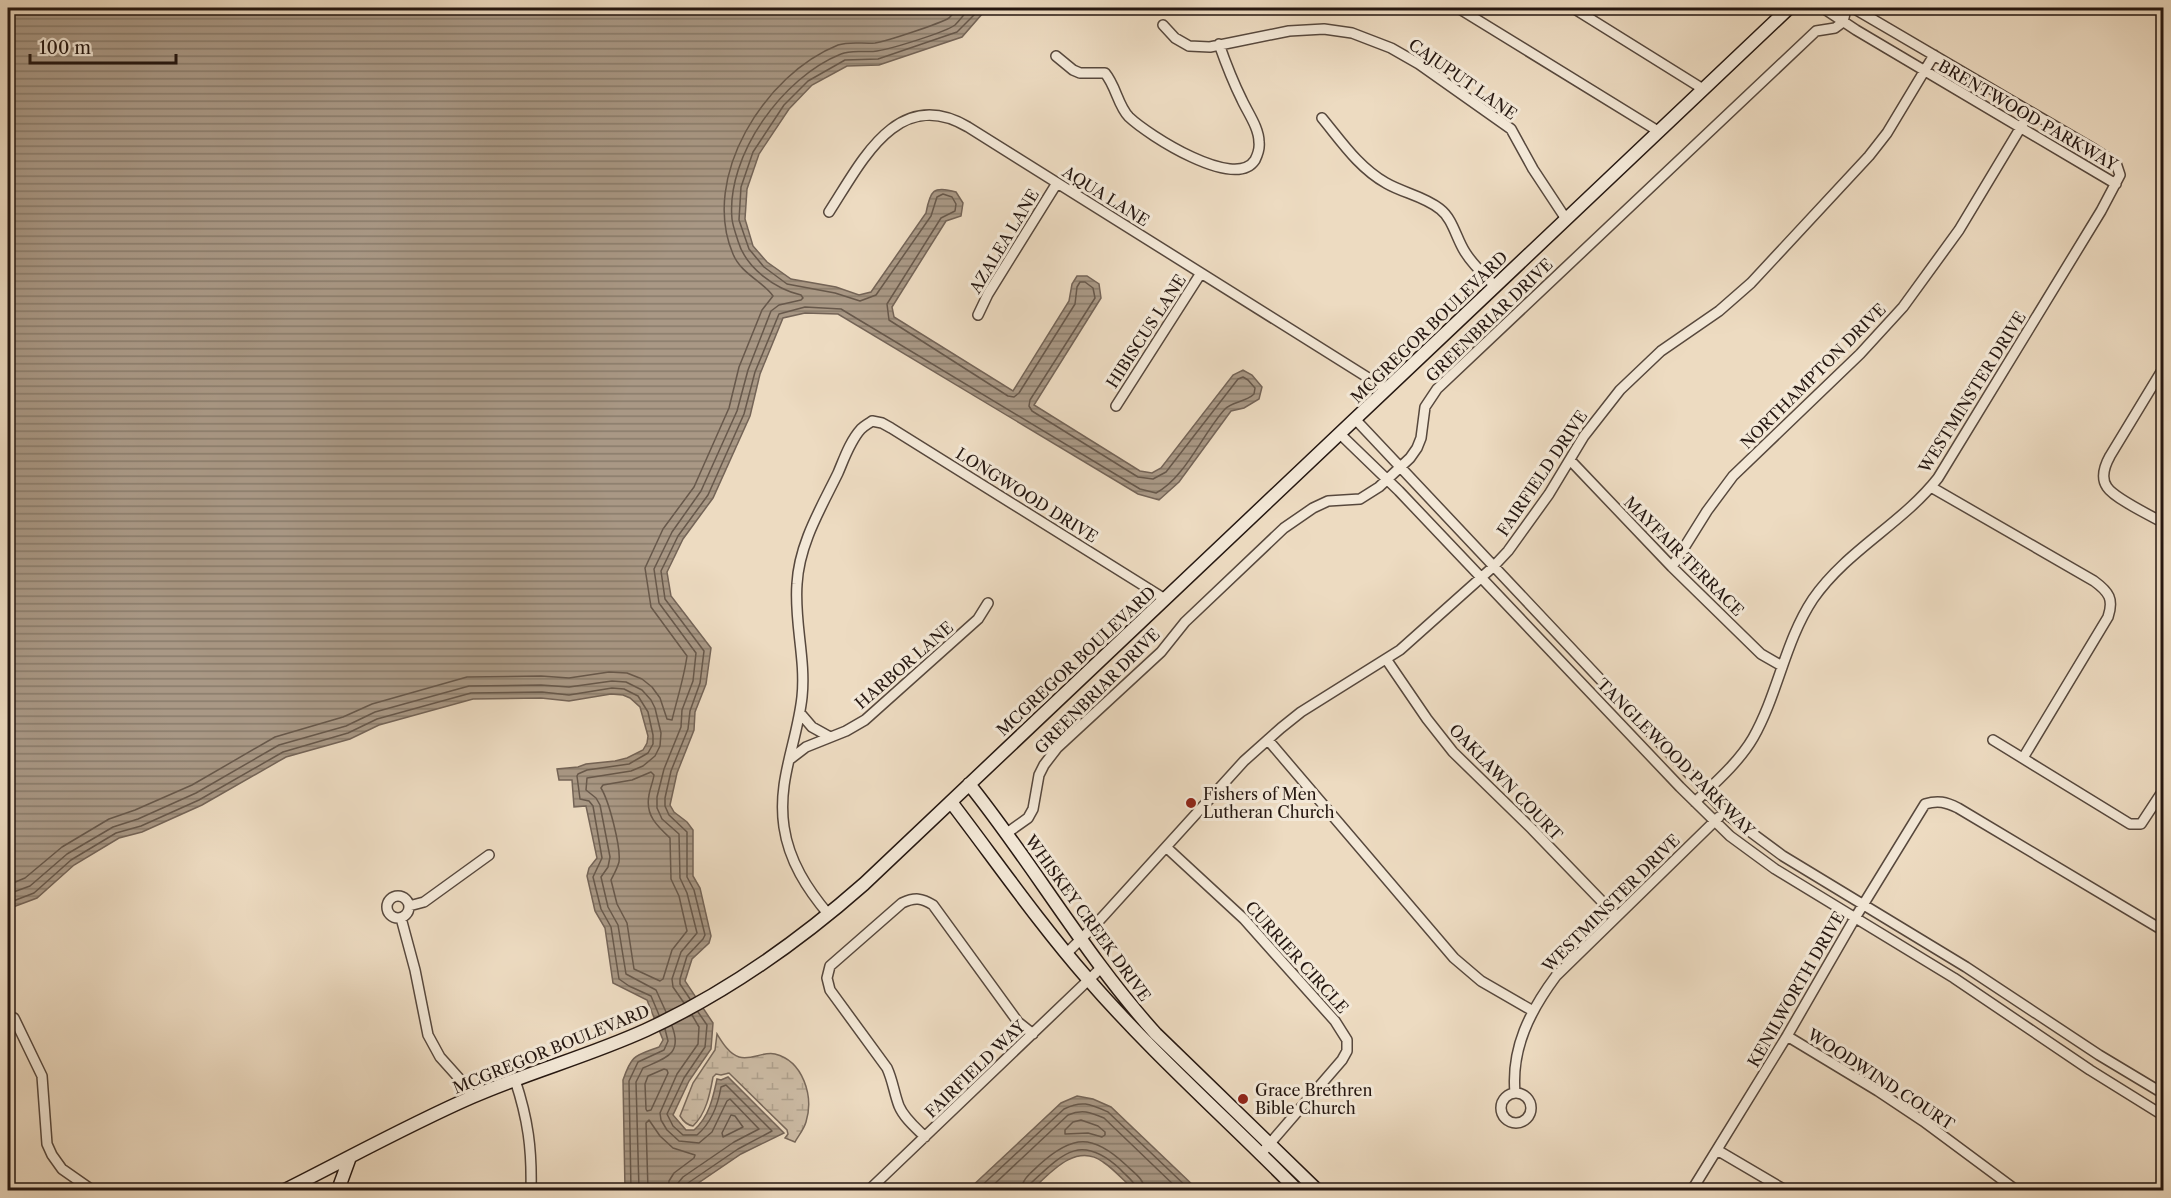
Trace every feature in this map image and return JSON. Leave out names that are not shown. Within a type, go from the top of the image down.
[{"type":"main road","name":"MCGREGOR BOULEVARD","points":[[285,1191],[472,1097],[607,1047],[646,1030],[709,998],[778,954],[829,915],[1789,8]]},
{"type":"main road","name":"WHISKEY CREEK DRIVE","points":[[969,784],[1007,833],[1101,968],[1133,1009],[1317,1191]]},
{"type":"main road","name":"WHISKEY CREEK DRIVE","points":[[951,802],[1066,954],[1089,980],[1165,1062],[1297,1191]]},
{"type":"main road","points":[[338,1191],[350,1157]]},
{"type":"street","points":[[1458,8],[1658,131]]},
{"type":"street","points":[[1573,8],[1703,89]]},
{"type":"street","name":"BRENTWOOD PARKWAY","points":[[1823,8],[2116,184],[2120,175],[2116,163],[1855,9],[1845,8]]},
{"type":"street","points":[[1843,22],[1845,8]]},
{"type":"street","name":"GREENBRIAR DRIVE","points":[[1007,833],[1028,818],[1033,808],[1039,776],[1057,748],[1161,652],[1185,622],[1237,571],[1284,528],[1313,508],[1328,501],[1360,499],[1379,487],[1410,458],[1417,448],[1421,438],[1425,407],[1437,389],[1816,31],[1835,28],[1843,22]]},
{"type":"street","name":"CAJUPUT LANE","points":[[1163,26],[1175,38],[1189,46],[1210,47],[1289,31],[1324,29],[1352,33],[1391,48],[1419,64],[1511,129],[1533,169],[1566,219]]},
{"type":"street","points":[[1056,56],[1080,73],[1105,73],[1128,115],[1189,157],[1205,163],[1243,169],[1253,163],[1260,142],[1226,65],[1220,44]]},
{"type":"street","name":"FAIRFIELD DRIVE","points":[[1066,954],[1082,940],[1244,761],[1301,712],[1386,659],[1418,636],[1493,567],[1530,520],[1584,436],[1620,390],[1661,351],[1737,297],[1869,156],[1887,133],[1934,56]]},
{"type":"street","name":"NORTHAMPTON DRIVE","points":[[1672,567],[1707,511],[1733,476],[1860,354],[1903,307],[1959,231],[2030,112]]},
{"type":"street","name":"AQUA LANE","points":[[829,212],[875,142],[893,127],[903,121],[923,116],[946,117],[958,121],[1386,389]]},
{"type":"street","points":[[1322,118],[1357,159],[1381,180],[1422,198],[1442,210],[1472,261],[1495,286]]},
{"type":"street","name":"AZALEA LANE","points":[[978,315],[988,294],[1057,183]]},
{"type":"street","name":"WESTMINSTER DRIVE","points":[[1695,802],[1738,759],[1753,739],[1809,605],[1829,578],[1847,560],[1905,513],[1931,487],[1945,468],[2102,211],[2116,184]]},
{"type":"street","name":"HIBISCUS LANE","points":[[1116,406],[1201,273]]},
{"type":"street","points":[[2163,368],[2105,465],[2104,476],[2107,487],[2115,494],[2163,524]]},
{"type":"street","name":"TANGLEWOOD PARKWAY","points":[[1355,419],[1705,792],[1755,837],[1981,976],[2163,1095]]},
{"type":"street","name":"LONGWOOD DRIVE","points":[[800,714],[803,672],[796,594],[801,559],[814,524],[851,445],[862,427],[872,421],[891,428],[1164,599]]},
{"type":"street","name":"TANGLEWOOD PARKWAY","points":[[1340,434],[1387,479],[1695,802],[1746,849],[1972,990],[2163,1116]]},
{"type":"street","name":"MAYFAIR TERRACE","points":[[1570,460],[1672,567],[1761,654],[1782,666]]},
{"type":"street","points":[[1931,487],[2094,582],[2109,596],[2112,607],[2108,617],[2023,758]]},
{"type":"street","name":"HARBOR LANE","points":[[789,760],[806,747],[846,731],[865,720],[978,619],[988,603]]},
{"type":"street","name":"OAKLAWN COURT","points":[[1386,659],[1426,719],[1453,752],[1616,916]]},
{"type":"street","points":[[800,714],[812,726],[830,737]]},
{"type":"street","points":[[800,714],[782,792],[782,808],[787,841],[802,878],[829,915]]},
{"type":"street","points":[[1268,740],[1454,958],[1490,987],[1533,1011]]},
{"type":"street","points":[[1993,740],[2130,825],[2141,824],[2163,789]]},
{"type":"street","name":"KENILWORTH DRIVE","points":[[1692,1191],[1787,1036],[1917,814],[1926,804],[1935,801],[1958,808],[2163,931]]},
{"type":"street","name":"WESTMINSTER DRIVE","points":[[1515,1093],[1516,1057],[1533,1011],[1556,976],[1724,811]]},
{"type":"street","name":"CURRIER CIRCLE","points":[[1166,847],[1269,945],[1335,1021],[1347,1040],[1347,1051],[1342,1060],[1260,1155]]},
{"type":"street","points":[[409,906],[424,902],[489,855]]},
{"type":"street","points":[[402,897],[409,906],[407,914],[394,918],[387,906],[393,898],[402,897]]},
{"type":"street","points":[[925,1137],[905,1117],[899,1107],[893,1080],[886,1068],[830,990],[827,978],[830,966],[902,903],[912,898],[924,899],[933,905],[1014,1017],[1033,1034]]},
{"type":"street","points":[[400,918],[431,1040],[440,1057],[466,1086],[472,1097]]},
{"type":"street","name":"FAIRFIELD WAY","points":[[869,1191],[1101,968]]},
{"type":"street","points":[[1972,990],[1981,976]]},
{"type":"street","points":[[14,1018],[42,1076],[47,1144],[62,1169],[92,1191]]},
{"type":"street","name":"WOODWIND COURT","points":[[1787,1036],[1914,1115],[2016,1191]]},
{"type":"street","points":[[2084,1066],[2094,1052]]},
{"type":"street","points":[[515,1080],[524,1106],[530,1137],[531,1191]]},
{"type":"street","points":[[1717,1150],[1785,1191]]},
{"type":"green space","points":[[717,1034],[735,1055],[748,1058],[775,1054],[793,1064],[799,1072],[807,1091],[808,1112],[805,1125],[795,1142],[785,1138],[788,1134],[787,1130],[729,1073],[716,1074],[713,1077],[704,1110],[693,1126],[681,1118],[693,1083],[715,1050]]},
{"type":"water","points":[[8,8],[1009,8],[983,13],[962,37],[879,65],[847,66],[812,85],[789,109],[759,154],[747,189],[745,219],[753,246],[767,262],[791,279],[836,287],[859,295],[871,292],[926,213],[931,195],[942,189],[956,192],[963,203],[961,216],[946,221],[892,307],[894,317],[1013,391],[1069,301],[1072,284],[1077,276],[1087,276],[1099,284],[1101,298],[1034,405],[1140,471],[1152,473],[1161,468],[1233,375],[1243,370],[1252,375],[1262,387],[1259,399],[1244,408],[1231,411],[1179,482],[1159,500],[1138,494],[838,314],[805,313],[783,318],[760,374],[750,416],[713,498],[683,539],[667,572],[671,596],[711,648],[706,684],[695,712],[694,730],[677,773],[670,805],[693,830],[693,876],[700,888],[711,936],[709,943],[692,959],[685,981],[713,1023],[711,1049],[689,1081],[673,1115],[686,1130],[694,1130],[707,1113],[717,1079],[728,1077],[784,1133],[741,1154],[688,1190],[625,1190],[623,1080],[635,1057],[659,1047],[663,1040],[647,1000],[613,983],[605,928],[595,911],[587,876],[589,868],[597,858],[586,806],[574,807],[572,780],[559,780],[557,769],[615,761],[643,750],[648,736],[640,707],[623,695],[611,694],[569,701],[541,698],[473,699],[379,725],[350,739],[286,757],[202,805],[142,832],[119,838],[74,865],[37,898],[8,909]]},
{"type":"water","points":[[1077,1096],[1093,1099],[1111,1107],[1198,1190],[1134,1190],[1103,1162],[1093,1157],[1083,1156],[1073,1158],[1055,1168],[1032,1190],[968,1190],[1061,1103]]},
{"type":"place","name":"Fishers of Men Lutheran Church","points":[[1191,803]]},
{"type":"place","name":"Grace Brethren Bible Church","points":[[1243,1099]]}]
